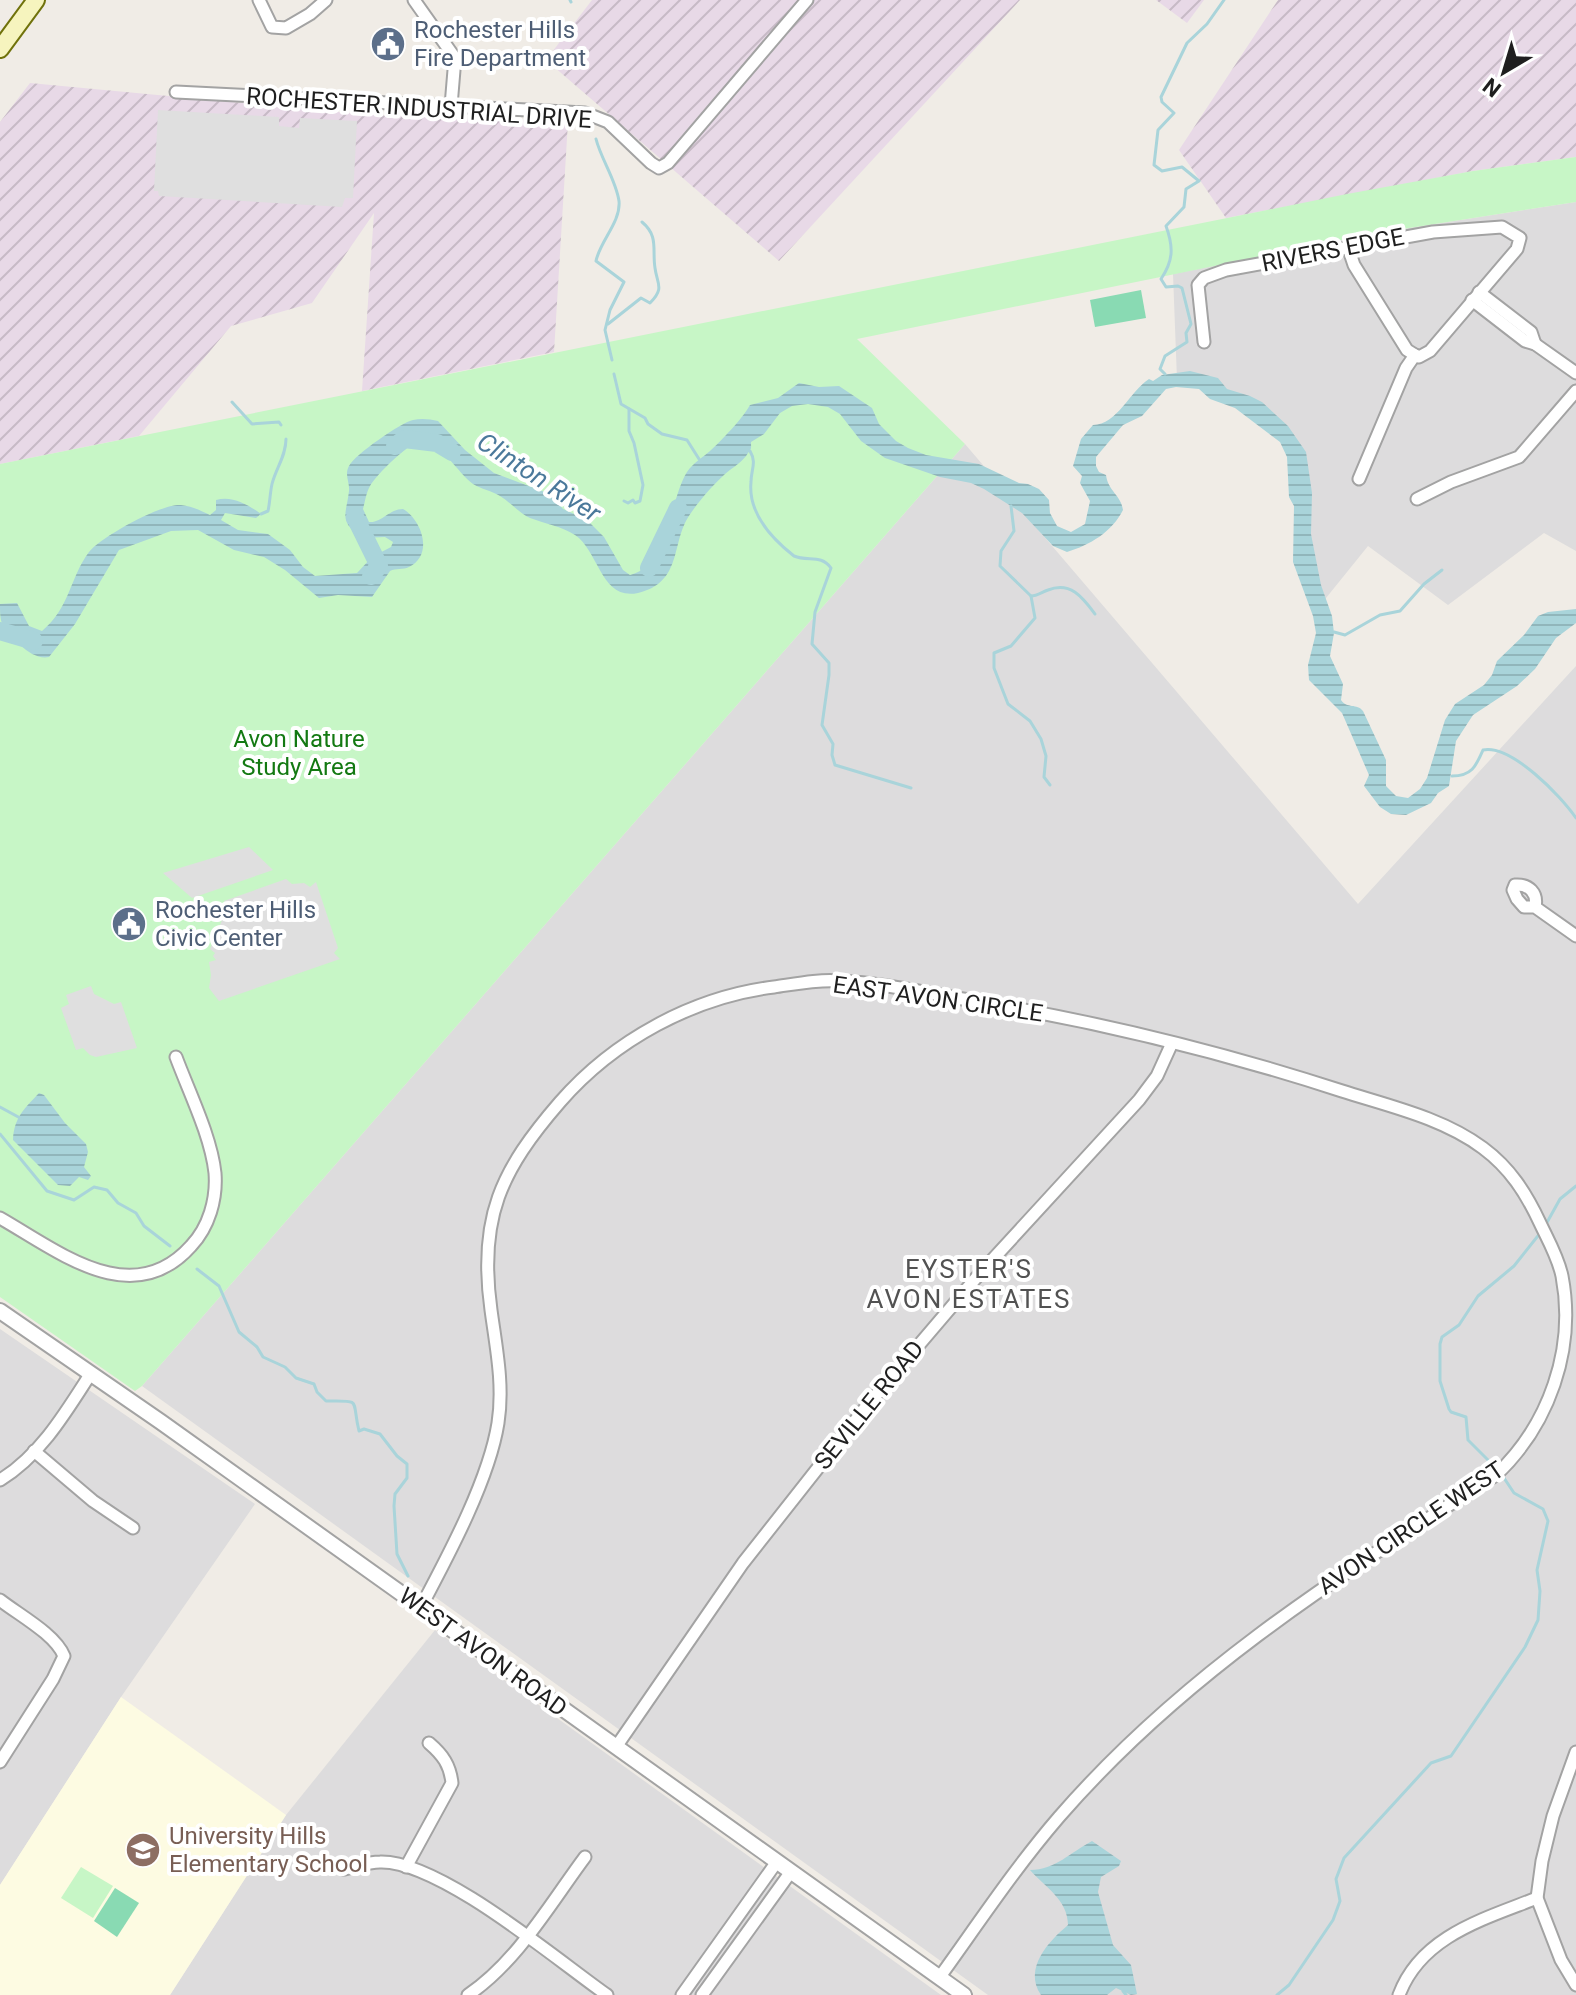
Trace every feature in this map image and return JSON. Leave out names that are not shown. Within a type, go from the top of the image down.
[{"type":"main road","points":[[0,49],[36,0]]},
{"type":"street","points":[[259,0],[272,27],[286,28],[326,0]]},
{"type":"street","points":[[414,0],[455,58],[451,106]]},
{"type":"street","name":"ROCHESTER INDUSTRIAL DRIVE","points":[[176,92],[585,113],[608,122],[659,168],[668,163],[807,0]]},
{"type":"street","name":"RIVERS EDGE","points":[[1204,342],[1197,295],[1198,285],[1204,278],[1226,270],[1433,232],[1502,227],[1520,238],[1518,245],[1476,296]]},
{"type":"street","points":[[1348,247],[1354,265],[1407,350],[1415,355],[1419,357],[1430,351],[1476,296],[1531,332],[1535,344],[1576,373]]},
{"type":"street","points":[[1359,479],[1400,378],[1415,355]]},
{"type":"street","points":[[1417,499],[1451,482],[1519,457],[1576,391]]},
{"type":"street","points":[[1535,907],[1576,936]]},
{"type":"street","name":"EAST AVON CIRCLE","points":[[421,1607],[480,1481],[499,1420],[500,1373],[486,1255],[490,1223],[501,1186],[522,1149],[563,1098],[638,1035],[716,1000],[771,987],[837,980],[1013,1007],[1172,1043]]},
{"type":"street","name":"SEVILLE ROAD","points":[[616,1747],[734,1576],[795,1494],[982,1271],[1139,1100],[1157,1076],[1172,1043]]},
{"type":"street","name":"AVON CIRCLE WEST","points":[[939,1978],[1060,1816],[1120,1752],[1171,1704],[1267,1626],[1332,1580],[1496,1475],[1515,1457],[1532,1434],[1544,1415],[1556,1384],[1564,1337],[1562,1276],[1532,1207],[1516,1180],[1500,1162],[1480,1145],[1424,1118],[1315,1082],[1172,1043]]},
{"type":"street","points":[[0,1218],[74,1260],[108,1274],[143,1274],[168,1265],[183,1255],[196,1241],[209,1217],[215,1179],[209,1146],[176,1057]]},
{"type":"street","name":"WEST AVON ROAD","points":[[0,1311],[964,1995]]},
{"type":"street","points":[[0,1480],[34,1451],[58,1424],[91,1373]]},
{"type":"street","points":[[34,1451],[93,1501],[133,1528]]},
{"type":"street","points":[[0,1600],[52,1638],[64,1656],[53,1679],[0,1762]]},
{"type":"street","points":[[406,1867],[452,1783],[443,1755],[429,1743]]},
{"type":"street","points":[[1576,1752],[1553,1816],[1537,1898],[1561,1960],[1576,1985]]},
{"type":"street","points":[[468,1995],[486,1983],[527,1937],[585,1857]]},
{"type":"street","points":[[344,1869],[381,1862],[406,1867],[459,1889],[607,1995]]},
{"type":"street","points":[[682,1995],[776,1863]]},
{"type":"street","points":[[702,1995],[790,1873]]},
{"type":"street","points":[[1399,1995],[1406,1977],[1422,1957],[1446,1938],[1473,1923],[1537,1898]]},
{"type":"shaded area","points":[[592,0],[1020,0],[779,261],[546,60]]},
{"type":"shaded area","points":[[1156,0],[1204,0],[1187,23]]},
{"type":"shaded area","points":[[1278,0],[1576,0],[1576,157],[1473,171],[1226,218],[1179,150]]},
{"type":"shaded area","points":[[30,83],[372,115],[568,122],[554,352],[362,391],[374,213],[312,303],[231,326],[139,436],[0,464],[0,122]]},
{"type":"shaded area","points":[[158,110],[279,117],[279,126],[299,128],[300,118],[357,121],[353,198],[345,198],[342,207],[159,196],[158,191],[154,191]]},
{"type":"shaded area","points":[[1576,202],[1576,551],[1544,533],[1448,605],[1368,546],[1322,603],[1302,551],[1301,458],[1268,416],[1177,380],[1173,274],[1371,234]]},
{"type":"shaded area","name":"EYSTER'S AVON ESTATES","points":[[965,444],[1358,904],[1576,666],[1576,1995],[988,1995],[142,1386]]},
{"type":"shaded area","points":[[249,847],[273,870],[192,898],[163,873]]},
{"type":"shaded area","points":[[286,879],[292,884],[304,883],[310,887],[316,882],[338,948],[334,953],[340,959],[219,1001],[209,988],[209,962],[216,960],[213,956],[215,953],[210,949],[227,908],[224,901]]},
{"type":"shaded area","points":[[91,986],[94,994],[114,1004],[121,1002],[137,1048],[96,1057],[83,1048],[76,1050],[61,1008],[69,1004],[66,995]]},
{"type":"shaded area","points":[[0,1329],[255,1504],[121,1697],[0,1885]]},
{"type":"shaded area","points":[[435,1630],[941,1995],[170,1995],[286,1815]]},
{"type":"shaded area","name":"University Hills Elementary School","points":[[121,1697],[286,1815],[170,1995],[0,1995],[0,1885]]},
{"type":"green space","name":"Avon Nature Study Area","points":[[1576,157],[1576,202],[1371,234],[857,339],[965,444],[142,1386],[135,1391],[0,1297],[0,464],[1347,194],[1473,171]]},
{"type":"green space","points":[[1141,290],[1146,318],[1095,327],[1090,300]]},
{"type":"green space","points":[[81,1867],[113,1886],[93,1918],[61,1898]]},
{"type":"green space","points":[[115,1888],[139,1903],[117,1937],[94,1921]]},
{"type":"water","points":[[1190,371],[1218,378],[1227,389],[1262,402],[1288,426],[1306,452],[1312,493],[1311,534],[1321,585],[1332,616],[1334,633],[1330,656],[1343,684],[1341,700],[1363,711],[1386,760],[1386,786],[1396,796],[1408,798],[1420,789],[1427,778],[1445,720],[1455,704],[1484,685],[1497,661],[1524,635],[1538,616],[1576,609],[1576,623],[1556,638],[1535,669],[1517,686],[1473,715],[1456,741],[1449,786],[1438,793],[1431,803],[1406,815],[1391,814],[1380,807],[1364,786],[1369,775],[1342,713],[1309,680],[1308,665],[1316,633],[1293,562],[1294,506],[1289,497],[1287,457],[1280,442],[1235,408],[1210,399],[1199,389],[1166,389],[1142,416],[1123,425],[1096,457],[1099,472],[1106,475],[1123,510],[1100,537],[1067,552],[1053,546],[1022,513],[984,489],[885,458],[861,441],[840,414],[828,407],[808,404],[792,406],[780,413],[764,434],[751,442],[746,456],[715,484],[686,521],[668,573],[652,588],[638,593],[616,590],[575,535],[530,518],[500,496],[473,484],[436,445],[424,440],[411,445],[395,458],[368,492],[363,509],[369,522],[403,509],[420,529],[423,546],[417,562],[407,568],[390,571],[372,597],[338,595],[319,598],[264,557],[234,550],[198,530],[171,531],[119,550],[75,624],[49,657],[35,655],[22,647],[1,619],[0,604],[17,603],[29,626],[42,631],[64,602],[89,552],[106,538],[132,522],[172,506],[189,506],[210,515],[216,510],[216,500],[222,499],[240,502],[261,514],[256,518],[225,513],[221,520],[238,530],[268,534],[290,550],[303,567],[315,576],[357,573],[372,557],[391,547],[393,542],[385,537],[363,538],[350,527],[346,518],[348,469],[360,454],[379,440],[407,422],[419,419],[438,421],[465,450],[494,473],[550,494],[563,509],[587,520],[604,537],[623,570],[630,575],[643,569],[653,559],[689,469],[726,435],[750,405],[778,398],[799,383],[819,387],[839,386],[872,408],[879,424],[908,448],[926,455],[979,464],[1039,489],[1049,500],[1050,513],[1057,526],[1071,532],[1085,524],[1090,501],[1080,483],[1082,476],[1073,466],[1081,439],[1093,425],[1102,424],[1116,414],[1149,379],[1153,381],[1162,375]]},
{"type":"water","points":[[39,1093],[86,1144],[88,1152],[84,1167],[91,1176],[88,1180],[79,1177],[70,1186],[58,1185],[13,1140],[18,1119]]},
{"type":"water","points":[[1092,1841],[1121,1861],[1119,1866],[1101,1877],[1098,1892],[1113,1945],[1131,1965],[1137,1994],[1131,1995],[1116,1988],[1107,1995],[1041,1995],[1036,1985],[1037,1965],[1046,1947],[1068,1925],[1060,1901],[1030,1870],[1055,1864]]},
{"type":"waterway","points":[[1165,374],[1160,369],[1165,356],[1187,342],[1186,333],[1191,324],[1182,288],[1166,287],[1161,279],[1171,254],[1166,226],[1184,207],[1186,189],[1199,181],[1182,167],[1162,171],[1154,165],[1158,130],[1174,113],[1161,97],[1187,43],[1207,24],[1224,0]]},
{"type":"waterway","points":[[596,139],[619,201],[614,224],[596,261],[624,282],[610,310],[605,330],[612,360]]},
{"type":"waterway","points":[[608,324],[641,298],[650,303],[659,290],[653,238],[642,222]]},
{"type":"waterway","points":[[614,374],[621,404],[645,418],[662,434],[687,440],[699,459]]},
{"type":"waterway","points":[[232,402],[252,424],[279,422],[281,425]]},
{"type":"waterway","points":[[624,501],[640,501],[643,485],[629,431],[629,409]]},
{"type":"waterway","points":[[261,514],[268,511],[272,484],[286,439]]},
{"type":"waterway","name":"Clinton River","points":[[395,446],[404,439],[437,443],[452,452]]},
{"type":"waterway","points":[[750,451],[753,463],[751,493],[763,524],[794,556],[823,561],[831,568],[815,612],[812,644],[829,663],[822,725],[833,744],[835,765],[911,788]]},
{"type":"waterway","points":[[1011,506],[1014,531],[1001,551],[1000,566],[1031,596],[1035,618],[1011,646],[994,653],[994,668],[1008,704],[1030,721],[1041,739],[1046,756],[1044,777],[1050,785]]},
{"type":"waterway","name":"Clinton River","points":[[649,568],[678,508]]},
{"type":"waterway","name":"Clinton River","points":[[355,517],[379,566],[371,576]]},
{"type":"waterway","points":[[1334,632],[1345,635],[1380,615],[1400,611],[1424,584],[1442,570]]},
{"type":"waterway","points":[[1031,596],[1056,588],[1070,589],[1095,614]]},
{"type":"waterway","name":"Clinton River","points":[[0,631],[34,641]]},
{"type":"waterway","points":[[1452,776],[1472,769],[1483,750],[1494,750],[1521,763],[1559,797],[1576,818]]},
{"type":"waterway","points":[[0,1107],[22,1119]]},
{"type":"waterway","points":[[0,1134],[47,1191],[74,1200],[94,1187],[107,1190],[118,1203],[136,1213],[144,1226],[170,1246]]},
{"type":"waterway","points":[[1545,1226],[1560,1199],[1576,1186]]},
{"type":"waterway","points":[[1497,1469],[1468,1440],[1466,1417],[1449,1409],[1440,1381],[1440,1344],[1442,1337],[1459,1325],[1478,1296],[1514,1266],[1541,1232]]},
{"type":"waterway","points":[[197,1269],[219,1286],[239,1332],[257,1347],[263,1357],[285,1367],[296,1378],[314,1384],[326,1401],[351,1402],[355,1407],[359,1431],[364,1429],[380,1434],[407,1464],[407,1478],[395,1494],[394,1506],[397,1554],[408,1576]]},
{"type":"waterway","points":[[1277,1995],[1289,1985],[1333,1920],[1340,1901],[1336,1879],[1344,1858],[1431,1763],[1451,1756],[1525,1647],[1538,1620],[1540,1591],[1537,1570],[1548,1521],[1543,1509],[1514,1493],[1502,1475]]},
{"type":"waterway","points":[[1123,1991],[1126,1995]]},
{"type":"place","name":"Rochester Hills Fire Department","points":[[388,44]]},
{"type":"place","name":"Rochester Hills Civic Center","points":[[129,924]]},
{"type":"place","name":"University Hills Elementary School","points":[[143,1850]]},
{"type":"district","name":"EYSTER'S AVON ESTATES","points":[[969,1284]]}]
